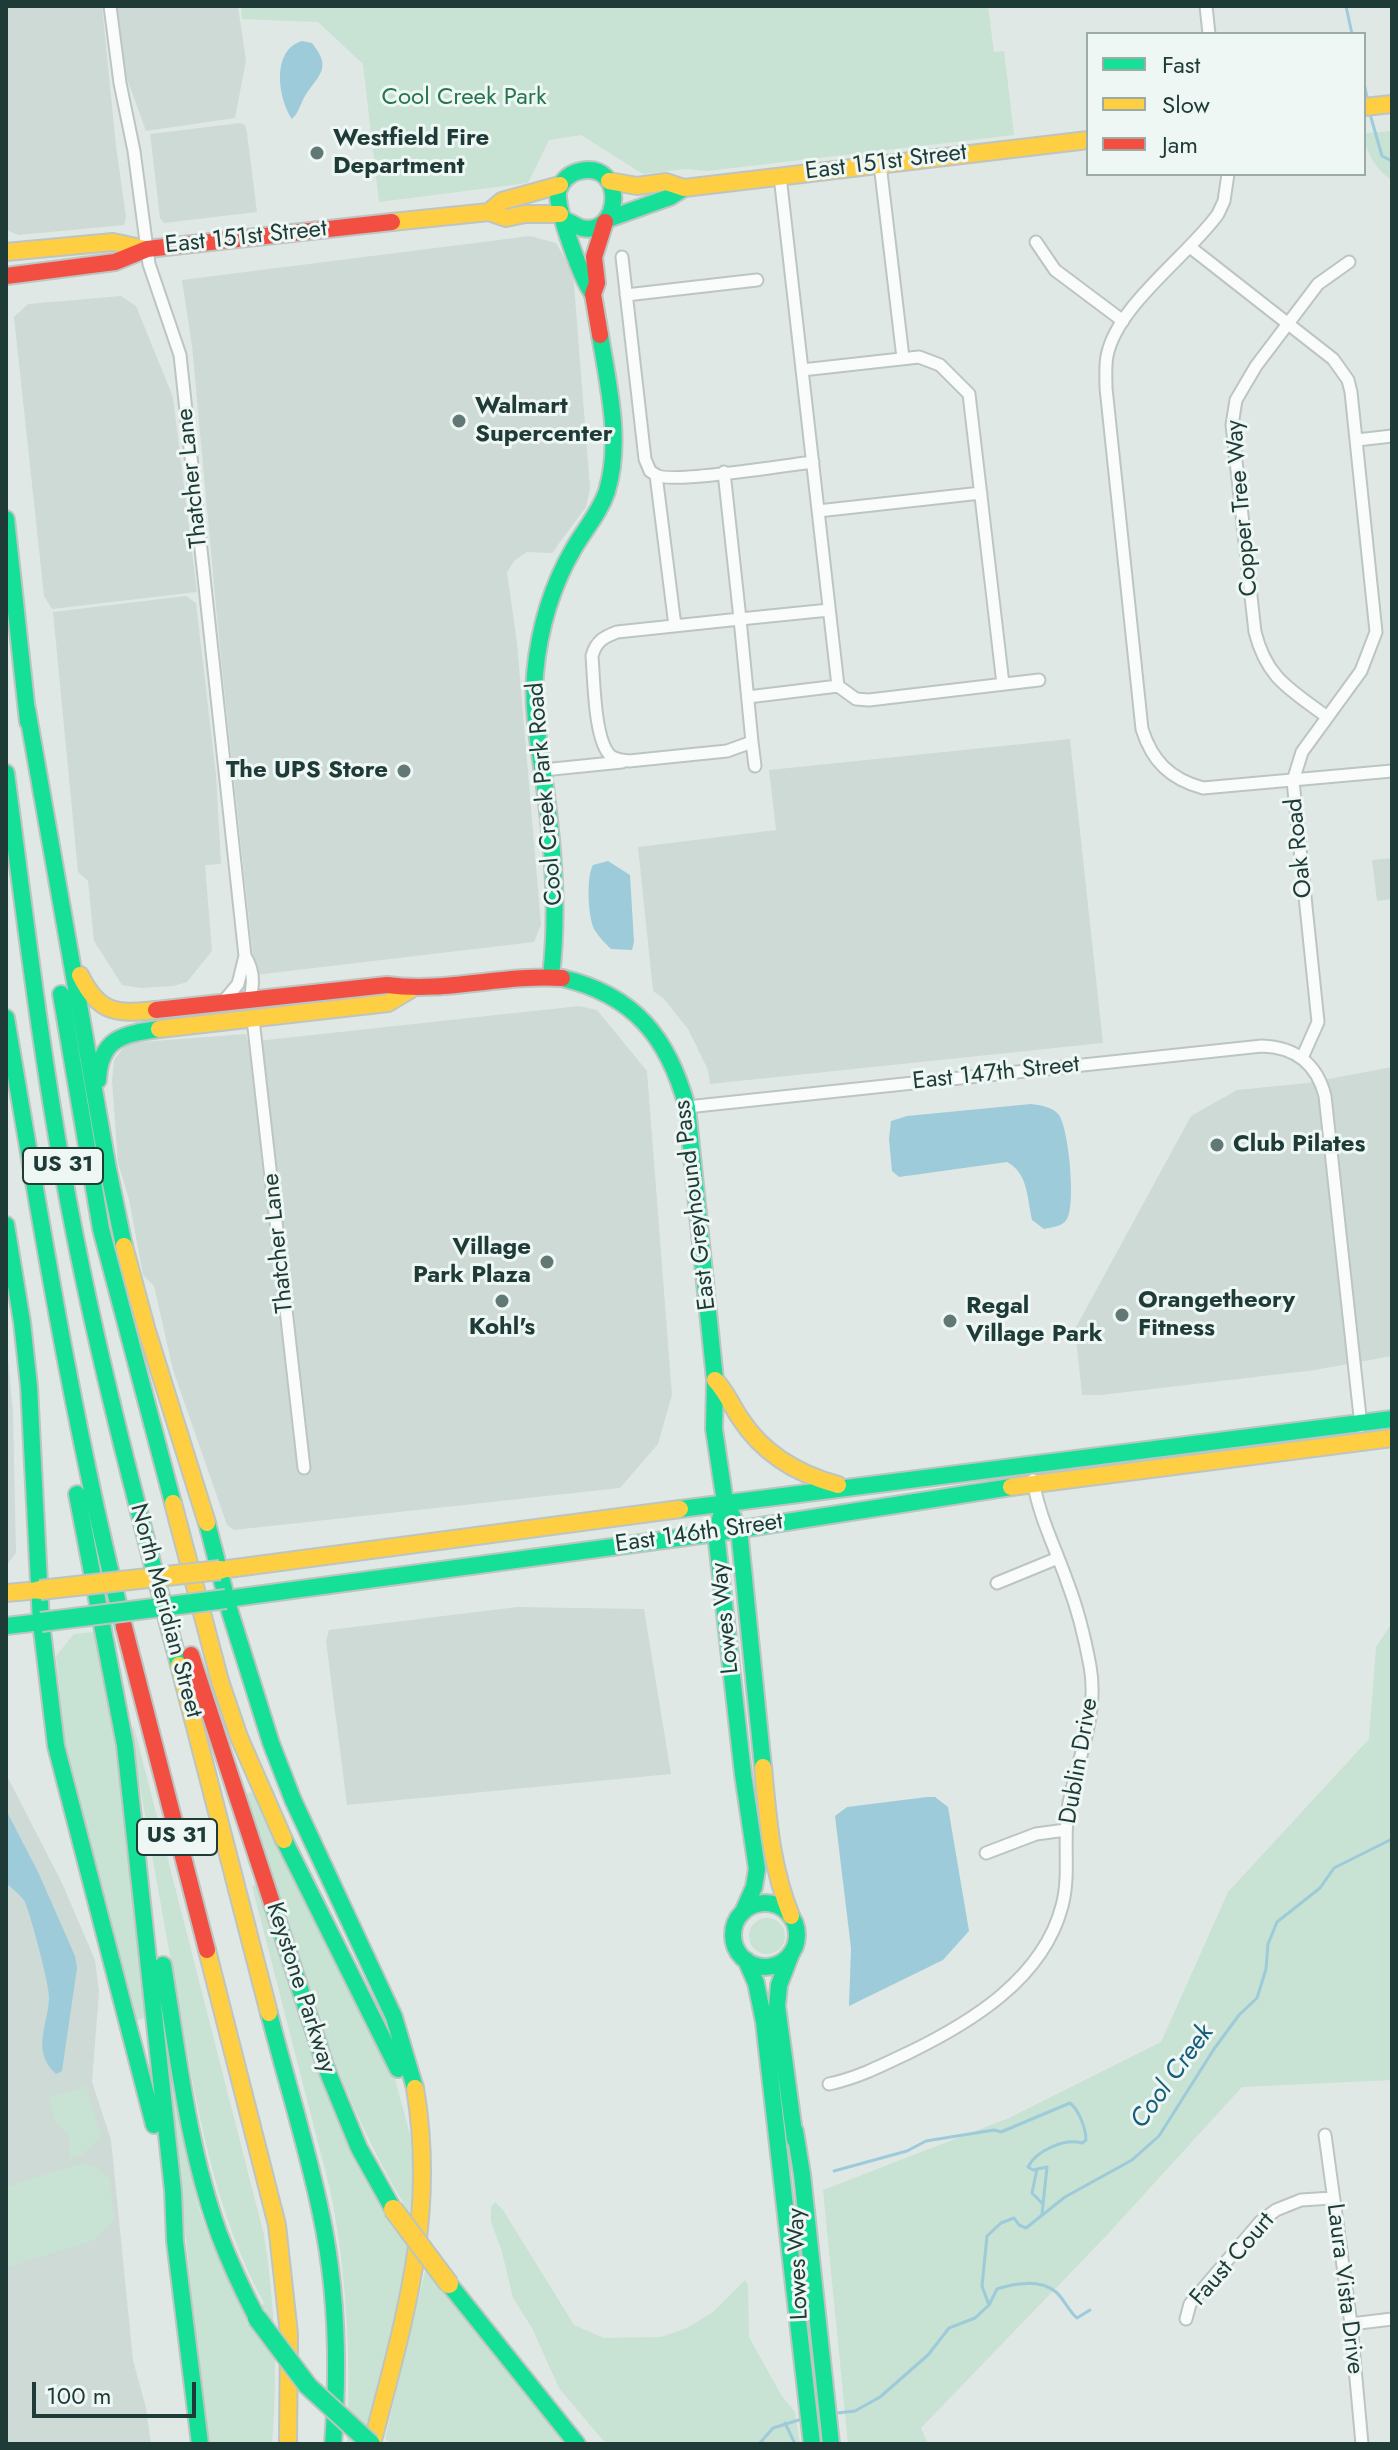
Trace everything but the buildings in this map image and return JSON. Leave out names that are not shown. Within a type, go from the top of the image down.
[{"type":"main road","points":[[1366,107],[1392,104]]},
{"type":"main road","name":"East 151st Street","points":[[609,181],[637,186],[666,182],[684,188],[1086,140]]},
{"type":"main road","points":[[583,170],[597,173],[609,181],[615,200],[606,221],[584,229],[562,217],[556,199],[560,185],[570,175],[583,170]]},
{"type":"main road","name":"East 151st Street","points":[[489,212],[502,201],[560,185]]},
{"type":"main road","name":"East 151st Street","points":[[606,221],[670,197],[684,188]]},
{"type":"main road","name":"East 151st Street","points":[[6,276],[115,262],[147,249],[489,212],[506,218],[525,214],[562,217]]},
{"type":"main road","name":"Cool Creek Park Road","points":[[562,217],[584,284],[593,294]]},
{"type":"main road","name":"Cool Creek Park Road","points":[[551,976],[557,895],[534,682],[546,608],[564,565],[598,511],[607,490],[611,467],[612,433],[593,294],[597,283],[594,257],[606,221]]},
{"type":"main road","name":"East 151st Street","points":[[6,252],[113,242],[147,249]]},
{"type":"main road","points":[[6,519],[42,866],[86,1155],[101,1229],[211,1648],[239,1737],[287,1847],[399,2071],[416,2133],[421,2232]]},
{"type":"main road","points":[[27,709],[108,1169],[128,1263],[147,1331],[220,1570],[258,1708],[278,1763],[378,1980],[405,2048],[418,2097],[425,2148],[426,2192],[421,2232],[413,2283],[371,2444],[337,2416],[300,2378],[257,2318],[225,2256],[201,2182],[134,1811]]},
{"type":"main road","name":"North Meridian Street","points":[[6,773],[37,1009],[69,1204],[96,1333],[130,1476],[317,2194],[328,2252],[334,2312],[337,2372],[333,2444]]},
{"type":"main road","name":"East Greyhound Pass","points":[[69,956],[91,997],[100,1006],[119,1012],[223,1002],[251,1010]]},
{"type":"main road","name":"East Greyhound Pass","points":[[108,1169],[98,1085],[100,1059],[107,1047],[118,1038],[132,1033],[251,1010],[388,1003],[410,990],[528,976],[551,976],[595,988],[618,999],[636,1012],[667,1050],[687,1107],[715,1380],[714,1429],[725,1502]]},
{"type":"main road","name":"North Meridian Street","points":[[6,1018],[41,1232],[107,1559],[277,2225],[290,2324],[288,2444]]},
{"type":"main road","points":[[6,1035],[16,1087]]},
{"type":"main road","points":[[6,1225],[29,1386],[41,1622],[53,1726],[65,1787],[145,2085],[175,2241]]},
{"type":"main road","points":[[41,1232],[75,1478],[121,1719],[134,1811],[173,2191],[175,2241],[200,2444]]},
{"type":"main road","points":[[715,1380],[726,1391],[743,1423],[765,1449],[806,1475],[848,1486]]},
{"type":"main road","name":"East 146th Street","points":[[6,1626],[716,1533],[1362,1432],[1392,1419]]},
{"type":"main road","name":"East 146th Street","points":[[6,1593],[420,1545],[725,1502],[1031,1464],[1362,1432],[1392,1438]]},
{"type":"main road","name":"Keystone Parkway","points":[[130,1476],[184,1629],[325,2065],[359,2148],[393,2209],[577,2444]]},
{"type":"main road","name":"Lowes Way","points":[[725,1502],[739,1529],[772,1857],[778,1884],[797,1935],[779,1985],[777,2006],[802,2174],[812,2444]]},
{"type":"main road","name":"Lowes Way","points":[[725,1502],[716,1533],[757,1869],[754,1887],[735,1925],[733,1937],[756,1983],[764,2022],[810,2336]]},
{"type":"main road","points":[[743,1912],[765,1903],[780,1907],[791,1916]]},
{"type":"main road","points":[[746,1960],[757,1966],[769,1967],[781,1963],[791,1954]]},
{"type":"main road","points":[[810,2336],[831,2444]]},
{"type":"main road","points":[[191,2381],[191,2444]]},
{"type":"street","name":"Thatcher Lane","points":[[110,6],[147,249],[180,355],[245,956],[238,984],[223,1002]]},
{"type":"street","points":[[1206,6],[1209,32]]},
{"type":"street","points":[[880,164],[903,358]]},
{"type":"street","points":[[780,176],[838,686]]},
{"type":"street","name":"Oak Road","points":[[1228,176],[1224,201],[1218,214],[1123,321],[1107,355],[1106,388],[1145,738],[1157,762],[1187,784],[1219,789],[1293,781],[1318,1022],[1302,1058]]},
{"type":"street","points":[[1036,242],[1055,270],[1123,321]]},
{"type":"street","points":[[1190,247],[1323,350],[1342,369],[1351,392],[1376,632],[1361,671],[1302,752],[1293,781],[1392,771]]},
{"type":"street","points":[[622,257],[645,459],[650,471],[661,479],[813,462]]},
{"type":"street","name":"Copper Tree Way","points":[[1327,717],[1283,683],[1261,655],[1255,632],[1232,425],[1236,400],[1243,385],[1318,284],[1349,262]]},
{"type":"street","points":[[626,295],[757,280]]},
{"type":"street","points":[[802,370],[919,357],[940,365],[969,394],[1003,684]]},
{"type":"street","points":[[1357,440],[1392,436]]},
{"type":"street","points":[[724,472],[755,766]]},
{"type":"street","points":[[656,475],[675,626]]},
{"type":"street","points":[[818,511],[981,493]]},
{"type":"street","points":[[629,761],[617,760],[609,755],[603,745],[592,656],[595,646],[604,637],[617,632],[829,610]]},
{"type":"street","points":[[748,697],[838,686],[856,699],[869,700],[1039,680]]},
{"type":"street","points":[[543,770],[727,751],[752,742]]},
{"type":"street","name":"Thatcher Lane","points":[[245,956],[251,965],[251,1010],[304,1468]]},
{"type":"street","name":"East 147th Street","points":[[687,1107],[1262,1046],[1282,1048],[1302,1058]]},
{"type":"street","points":[[1302,1058],[1317,1075],[1325,1096],[1362,1432]]},
{"type":"street","name":"Dublin Drive","points":[[829,2084],[863,2075],[958,2028],[995,2002],[1044,1945],[1062,1907],[1069,1803],[1091,1718],[1093,1689],[1081,1627],[1043,1524],[1031,1464]]},
{"type":"street","points":[[997,1583],[1058,1558]]},
{"type":"street","points":[[986,1853],[1036,1834],[1066,1830]]},
{"type":"street","name":"Laura Vista Drive","points":[[1325,2135],[1351,2324],[1362,2444]]},
{"type":"street","name":"Faust Court","points":[[1186,2319],[1190,2304],[1260,2222],[1286,2204],[1332,2198]]},
{"type":"street","points":[[1351,2324],[1392,2319]]},
{"type":"shaded area","points":[[6,6],[102,6],[126,217],[124,225],[19,235],[6,230]]},
{"type":"shaded area","points":[[116,6],[238,6],[246,61],[235,118],[146,131],[127,79]]},
{"type":"shaded area","points":[[240,123],[245,125],[247,133],[257,212],[164,223],[160,218],[150,134]]},
{"type":"shaded area","points":[[530,236],[556,243],[573,272],[590,488],[586,507],[552,553],[527,552],[515,560],[507,572],[517,643],[541,925],[534,942],[255,975],[221,660],[192,346],[182,280]]},
{"type":"shaded area","points":[[121,296],[136,306],[173,397],[197,592],[52,609],[44,596],[14,317],[28,304]]},
{"type":"shaded area","points":[[186,596],[196,603],[216,775],[221,864],[205,865],[212,951],[187,982],[141,988],[122,985],[94,941],[88,881],[78,872],[53,612]]},
{"type":"shaded area","points":[[1070,739],[1103,1043],[710,1084],[708,1070],[688,1029],[663,998],[653,991],[638,847],[776,830],[769,770]]},
{"type":"shaded area","points":[[1392,858],[1392,899],[1377,901],[1372,860]]},
{"type":"shaded area","points":[[579,1006],[597,1010],[647,1071],[672,1395],[658,1444],[620,1488],[234,1530],[227,1525],[173,1370],[154,1286],[143,1275],[129,1199],[118,1163],[112,1081],[114,1060],[127,1043],[246,1034],[248,1042]]},
{"type":"shaded area","points":[[1392,1067],[1392,1356],[1315,1370],[1082,1395],[1075,1329],[1191,1116],[1237,1090],[1307,1083]]},
{"type":"shaded area","points":[[6,1337],[13,1412],[16,1553],[6,1566]]},
{"type":"shaded area","points":[[517,1607],[644,1609],[671,1774],[347,1805],[326,1641],[329,1630]]},
{"type":"shaded area","points":[[6,1774],[62,1883],[95,1960],[99,1992],[92,2082],[111,2140],[133,2360],[146,2408],[151,2444],[6,2444]]},
{"type":"green space","name":"Cool Creek Park","points":[[241,6],[988,6],[994,52],[1004,51],[1014,135],[707,171],[685,169],[643,174],[581,135],[549,140],[528,183],[379,202],[363,64],[318,22],[242,19]]},
{"type":"green space","points":[[1392,131],[1392,180],[1372,160],[1366,146],[1366,133]]},
{"type":"green space","points":[[1392,1623],[1392,2080],[1242,2087],[1106,2236],[921,2428],[928,2444],[848,2444],[823,2190],[1009,2118],[1161,2042],[1228,1892],[1369,1739],[1376,1647]]},
{"type":"green space","points":[[94,1632],[114,1729],[147,2017],[134,2021],[67,1764],[56,1656],[74,1634]]},
{"type":"green space","points":[[134,1727],[264,2235],[274,2339],[272,2444],[206,2444],[168,2056],[198,2205],[208,2235],[252,2322],[264,2303],[232,2232],[201,2120],[130,1729]]},
{"type":"green space","points":[[252,1792],[391,2064],[410,2135],[415,2186],[403,2285],[362,2444],[347,2444],[346,2316],[330,2189],[252,1886],[257,1884],[336,2116],[407,2209],[355,2110],[314,2006],[245,1794]]},
{"type":"green space","points":[[767,1918],[780,1923],[785,1936],[780,1949],[767,1954],[754,1949],[749,1936],[754,1923]]},
{"type":"green space","points":[[86,2086],[101,2137],[82,2155],[69,2159],[69,2135],[55,2121],[48,2097]]},
{"type":"green space","points":[[83,2163],[97,2168],[110,2179],[114,2221],[94,2240],[6,2268],[6,2187]]},
{"type":"green space","points":[[495,2202],[503,2210],[574,2325],[604,2338],[661,2337],[687,2328],[713,2312],[745,2280],[748,2285],[749,2337],[781,2395],[795,2412],[800,2444],[606,2444],[559,2388],[532,2328],[513,2298],[491,2221],[491,2207]]},
{"type":"green space","points":[[426,2267],[569,2444],[392,2444],[385,2438]]},
{"type":"water","points":[[302,41],[312,43],[322,59],[322,66],[292,119],[283,99],[280,76],[285,54]]},
{"type":"water","points":[[608,861],[630,875],[632,950],[611,949],[592,923],[589,878],[593,865]]},
{"type":"water","points":[[1031,1104],[1056,1112],[1063,1123],[1071,1199],[1067,1219],[1060,1225],[1044,1229],[1032,1220],[1023,1179],[1007,1162],[899,1177],[892,1171],[891,1121],[907,1116]]},
{"type":"water","points":[[935,1797],[948,1807],[969,1931],[943,1960],[849,2006],[851,1948],[835,1816],[847,1807]]},
{"type":"water","points":[[6,1810],[39,1874],[75,1956],[77,1968],[62,2071],[56,2074],[48,2065],[42,2046],[49,1997],[39,1948],[24,1900],[6,1883]]},
{"type":"waterway","name":"Cool Creek","points":[[1346,6],[1352,32]]},
{"type":"waterway","name":"Cool Creek","points":[[1366,92],[1368,102]]},
{"type":"waterway","name":"Cool Creek","points":[[1370,114],[1382,156],[1392,161]]},
{"type":"waterway","name":"Cool Creek","points":[[989,2305],[982,2286],[987,2236],[1001,2223],[1014,2218],[1026,2228],[1065,2197],[1132,2160],[1159,2136],[1214,2049],[1239,2015],[1257,1998],[1266,1969],[1268,1944],[1277,1922],[1320,1888],[1334,1868],[1392,1839]]},
{"type":"waterway","points":[[834,2171],[907,2151],[926,2141],[994,2130],[1001,2132],[1070,2103],[1081,2120],[1086,2140],[1051,2147],[1028,2167],[1033,2170],[1047,2167],[1042,2214]]},
{"type":"waterway","points":[[1037,2169],[1032,2193],[1042,2203]]},
{"type":"waterway","name":"Cool Creek","points":[[837,2413],[855,2411],[880,2397],[928,2355],[949,2328],[975,2318],[989,2305],[997,2289],[1019,2284],[1042,2285],[1056,2292],[1077,2318],[1090,2310]]},
{"type":"waterway","name":"Cool Creek","points":[[759,2444],[773,2428],[802,2419]]},
{"type":"waterway","points":[[785,2423],[795,2444]]},
{"type":"traffic: fast","points":[[565,220],[582,228],[595,228],[605,221],[613,199],[612,187],[606,177],[595,171],[576,172],[566,178],[558,191],[561,213],[571,244],[593,294]]},
{"type":"traffic: fast","points":[[608,219],[670,197],[684,188]]},
{"type":"traffic: fast","points":[[551,976],[555,908],[553,863],[536,720],[535,674],[543,625],[553,593],[566,563],[604,499],[611,472],[612,413],[600,335]]},
{"type":"traffic: fast","points":[[6,519],[28,722]]},
{"type":"traffic: fast","points":[[27,709],[124,1246]]},
{"type":"traffic: fast","points":[[6,773],[42,1043],[80,1263],[134,1494],[179,1665]]},
{"type":"traffic: fast","points":[[562,978],[609,995],[644,1023],[670,1060],[687,1107],[715,1380],[714,1429],[725,1502],[739,1529],[763,1767]]},
{"type":"traffic: fast","points":[[61,994],[101,1229],[173,1503]]},
{"type":"traffic: fast","points":[[6,1018],[73,1400],[124,1627]]},
{"type":"traffic: fast","points":[[98,1080],[103,1055],[116,1041],[124,1036],[159,1029]]},
{"type":"traffic: fast","points":[[6,1225],[29,1386],[41,1622],[56,1746],[154,2125]]},
{"type":"traffic: fast","points":[[680,1509],[1392,1419]]},
{"type":"traffic: fast","points":[[226,1599],[716,1533],[1011,1487]]},
{"type":"traffic: fast","points":[[77,1494],[125,1745],[173,2191],[175,2241],[200,2444]]},
{"type":"traffic: fast","points":[[725,1502],[716,1533],[757,1869],[754,1887],[743,1912]]},
{"type":"traffic: fast","points":[[207,1523],[230,1612],[271,1743],[293,1800],[394,2017],[415,2088]]},
{"type":"traffic: fast","points":[[41,1622],[226,1599]]},
{"type":"traffic: fast","points":[[6,1626],[41,1622]]},
{"type":"traffic: fast","points":[[284,1840],[398,2069]]},
{"type":"traffic: fast","points":[[272,1903],[325,2065],[359,2148],[393,2209]]},
{"type":"traffic: fast","points":[[765,1903],[788,1912],[797,1935],[788,1958],[765,1967],[742,1958],[733,1935],[742,1912],[765,1903]]},
{"type":"traffic: fast","points":[[791,1954],[779,1985],[777,2006],[795,2140]]},
{"type":"traffic: fast","points":[[746,1960],[756,1983],[764,2022],[812,2444]]},
{"type":"traffic: fast","points":[[163,1965],[199,2168],[219,2234],[257,2318]]},
{"type":"traffic: fast","points":[[269,2013],[309,2163],[326,2242],[335,2328],[333,2444]]},
{"type":"traffic: fast","points":[[795,2131],[831,2444]]},
{"type":"traffic: fast","points":[[449,2284],[577,2444]]},
{"type":"traffic: fast","points":[[257,2318],[308,2386],[371,2444]]},
{"type":"traffic: slow","points":[[1366,107],[1392,104]]},
{"type":"traffic: slow","points":[[609,181],[637,186],[666,182],[684,188],[1086,140]]},
{"type":"traffic: slow","points":[[489,212],[502,201],[560,185]]},
{"type":"traffic: slow","points":[[392,222],[489,212],[506,218],[525,214],[560,214]]},
{"type":"traffic: slow","points":[[6,252],[113,242],[145,249]]},
{"type":"traffic: slow","points":[[80,975],[94,997],[110,1009],[130,1012],[156,1010]]},
{"type":"traffic: slow","points":[[159,1029],[388,1003],[410,990]]},
{"type":"traffic: slow","points":[[124,1246],[207,1523]]},
{"type":"traffic: slow","points":[[715,1380],[749,1431],[770,1452],[809,1475],[838,1485]]},
{"type":"traffic: slow","points":[[1011,1487],[1392,1438]]},
{"type":"traffic: slow","points":[[173,1503],[220,1681],[239,1737],[284,1840]]},
{"type":"traffic: slow","points":[[220,1570],[680,1509]]},
{"type":"traffic: slow","points":[[40,1590],[220,1570]]},
{"type":"traffic: slow","points":[[6,1593],[40,1590]]},
{"type":"traffic: slow","points":[[179,1665],[269,2013]]},
{"type":"traffic: slow","points":[[763,1767],[775,1861],[791,1916]]},
{"type":"traffic: slow","points":[[207,1950],[277,2225],[289,2334],[288,2444]]},
{"type":"traffic: slow","points":[[372,2444],[405,2311],[420,2225],[421,2135],[415,2088]]},
{"type":"traffic: slow","points":[[393,2209],[449,2284]]},
{"type":"traffic: jam","points":[[6,276],[115,262],[147,249],[392,222]]},
{"type":"traffic: jam","points":[[600,335],[593,294],[597,283],[594,257],[605,222]]},
{"type":"traffic: jam","points":[[156,1010],[387,985],[431,987],[540,977],[562,978]]},
{"type":"traffic: jam","points":[[124,1627],[207,1950]]},
{"type":"traffic: jam","points":[[191,1655],[272,1903]]},
{"type":"place","name":"Westfield Fire Department","points":[[317,153]]},
{"type":"place","name":"Walmart Supercenter","points":[[459,421]]},
{"type":"place","name":"The UPS Store","points":[[404,771]]},
{"type":"place","name":"Club Pilates","points":[[1217,1145]]},
{"type":"place","name":"Village Park Plaza","points":[[547,1262]]},
{"type":"place","name":"Kohl's","points":[[502,1301]]},
{"type":"place","name":"Orangetheory Fitness","points":[[1122,1315]]},
{"type":"place","name":"Regal Village Park","points":[[950,1321]]}]
